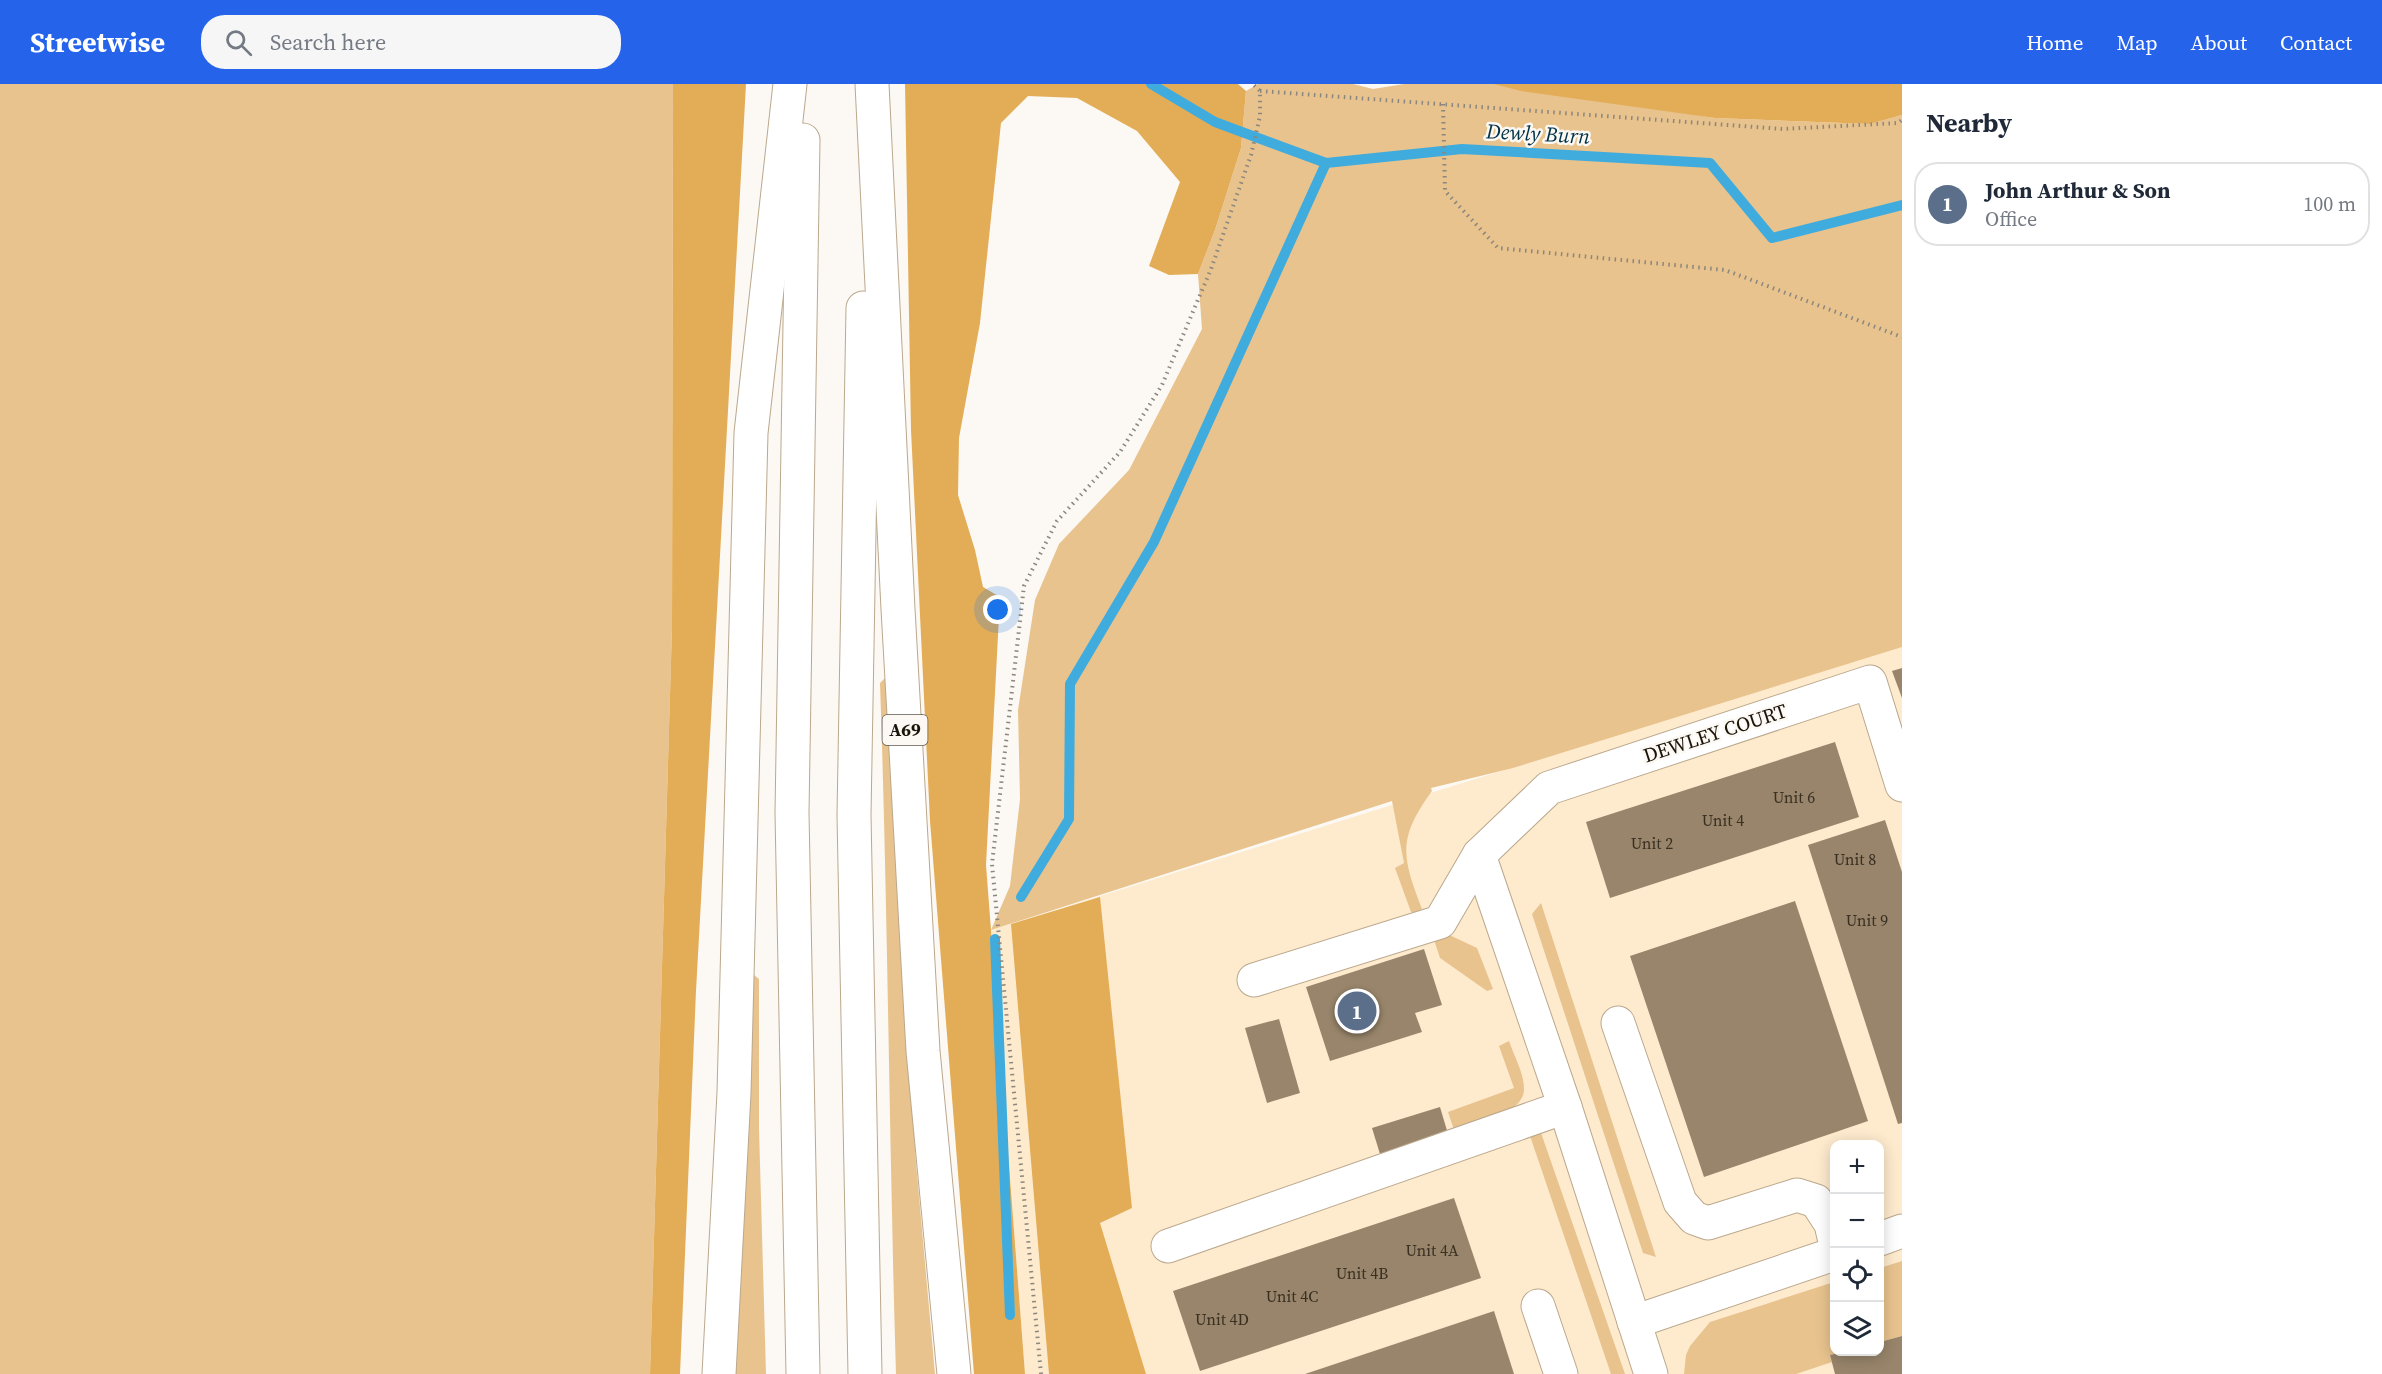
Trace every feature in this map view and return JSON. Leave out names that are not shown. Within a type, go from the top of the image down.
[{"type":"main road","points":[[719,1374],[734,1092],[751,433],[790,84]]},
{"type":"main road","points":[[803,1374],[792,813],[804,84]]},
{"type":"main road","name":"A69","points":[[865,1374],[854,815],[867,84]]},
{"type":"main road","name":"A69","points":[[872,84],[923,1051],[954,1374]]},
{"type":"main road","name":"DEWLEY COURT","points":[[1479,855],[1549,788],[1870,682],[1902,785]]},
{"type":"main road","points":[[1254,980],[1440,922],[1479,855]]},
{"type":"main road","points":[[1479,855],[1651,1374]]},
{"type":"main road","points":[[1618,1023],[1680,1202],[1694,1218],[1708,1223],[1797,1195],[1816,1201],[1830,1222]]},
{"type":"main road","points":[[1168,1246],[1564,1107]]},
{"type":"main road","points":[[1884,1238],[1902,1231]]},
{"type":"main road","points":[[1634,1322],[1830,1255]]},
{"type":"main road","points":[[1538,1306],[1561,1374]]},
{"type":"path","points":[[1253,84],[1260,91],[1783,129],[1901,122]]},
{"type":"path","points":[[1041,1374],[993,864],[1024,586],[1057,521],[1120,452],[1162,385],[1211,269],[1251,155],[1260,116],[1260,91]]},
{"type":"path","points":[[1443,104],[1445,192],[1498,248],[1725,270],[1902,337]]},
{"type":"shaded area","points":[[0,84],[673,84],[672,627],[650,1374],[0,1374]]},
{"type":"shaded area","points":[[673,84],[746,84],[696,991],[680,1374],[650,1374],[672,627]]},
{"type":"shaded area","points":[[905,84],[1238,84],[1246,91],[1241,148],[1215,230],[1198,274],[1169,275],[1149,266],[1180,182],[1137,131],[1077,98],[1028,96],[1001,123],[980,323],[959,438],[958,495],[975,550],[983,587],[1000,597],[986,865],[1025,1374],[974,1374],[930,821],[911,430]]},
{"type":"shaded area","points":[[1258,84],[1353,84],[1373,89],[1404,84],[1514,84],[1715,118],[1870,124],[1902,115],[1902,647],[1513,768],[1431,788],[1432,791],[1413,822],[1406,848],[1410,875],[1422,909],[1416,913],[1411,912],[1395,868],[1404,863],[1392,801],[991,930],[1010,886],[1020,799],[1018,710],[1035,600],[1059,544],[1129,470],[1202,329],[1198,274],[1215,230],[1241,148],[1246,91]]},
{"type":"shaded area","points":[[1494,84],[1902,84],[1902,115],[1870,124],[1715,118],[1521,91]]},
{"type":"shaded area","points":[[1902,646],[1902,1374],[1025,1374],[991,930]]},
{"type":"shaded area","points":[[886,677],[916,1163],[935,1374],[896,1374],[880,683]]},
{"type":"shaded area","points":[[1100,897],[1132,1208],[1100,1223],[1146,1374],[1049,1374],[1011,924]]},
{"type":"shaded area","points":[[1541,903],[1656,1257],[1643,1253],[1532,914]]},
{"type":"shaded area","points":[[1445,933],[1477,948],[1493,989],[1487,991],[1440,958],[1433,937]]},
{"type":"shaded area","points":[[754,975],[759,979],[759,1129],[766,1374],[728,1374]]},
{"type":"shaded area","points":[[1509,1041],[1523,1079],[1524,1091],[1521,1099],[1506,1113],[1455,1133],[1448,1112],[1514,1088],[1499,1046]]},
{"type":"shaded area","points":[[1528,1130],[1540,1130],[1625,1374],[1611,1374]]},
{"type":"shaded area","points":[[1902,1261],[1902,1336],[1884,1341],[1884,1302],[1884,1267]]},
{"type":"shaded area","points":[[1830,1283],[1830,1356],[1832,1362],[1796,1374],[1684,1374],[1686,1355],[1690,1346],[1710,1322]]},
{"type":"building","points":[[1902,668],[1902,698],[1892,671]]},
{"type":"building","points":[[1835,742],[1859,817],[1610,898],[1586,822]]},
{"type":"building","points":[[1885,820],[1902,872],[1902,1123],[1898,1124],[1808,845]]},
{"type":"building","points":[[1795,901],[1868,1121],[1704,1177],[1630,956]]},
{"type":"building","points":[[1424,949],[1442,1005],[1415,1013],[1422,1032],[1330,1061],[1306,987]]},
{"type":"building","points":[[1279,1019],[1300,1093],[1267,1103],[1245,1028]]},
{"type":"building","points":[[1440,1107],[1448,1134],[1380,1154],[1372,1128]]},
{"type":"building","points":[[1454,1198],[1481,1278],[1200,1371],[1173,1291]]},
{"type":"building","points":[[1494,1311],[1514,1374],[1305,1374]]},
{"type":"building","points":[[1902,1336],[1902,1374],[1835,1374],[1830,1356],[1884,1356],[1884,1341]]},
{"type":"waterway","name":"Dewly Burn","points":[[1151,84],[1215,122],[1326,163],[1462,149],[1710,163],[1772,238],[1902,205]]},
{"type":"waterway","points":[[1021,897],[1069,819],[1070,684],[1154,542],[1326,163]]},
{"type":"waterway","points":[[995,939],[1010,1315]]},
{"type":"place","name":"John Arthur & Son","points":[[1357,1011]]}]
